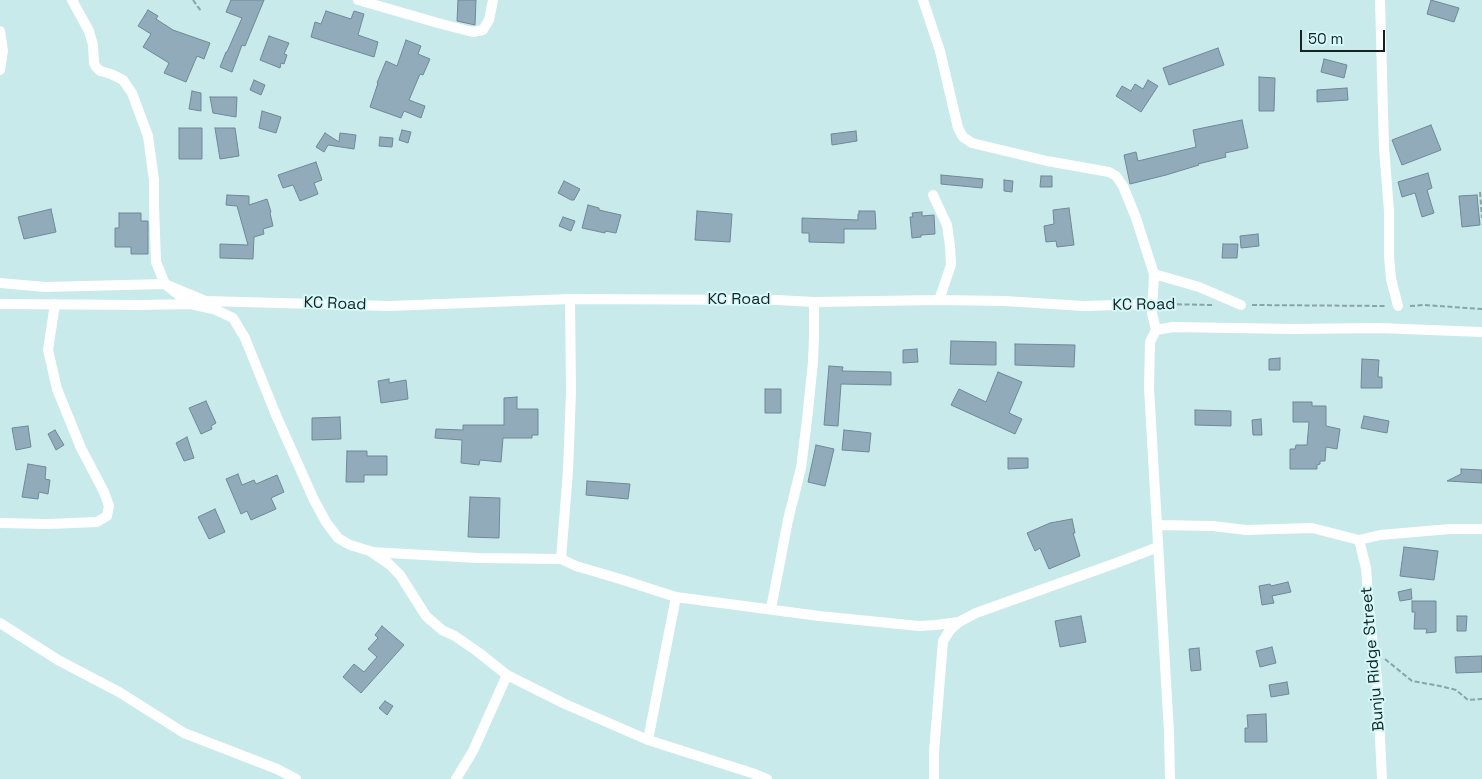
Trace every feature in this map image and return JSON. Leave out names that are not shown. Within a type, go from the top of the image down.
[{"type":"street","points":[[72,0],[89,32],[96,68],[123,80],[132,93],[148,136],[154,180],[156,262],[165,284],[190,304]]},
{"type":"street","points":[[358,0],[473,32],[483,30],[489,20],[494,0]]},
{"type":"street","points":[[923,0],[940,51],[958,128],[963,137],[972,143],[1047,161],[1110,172],[1116,176],[1123,186],[1136,218],[1154,274],[1152,314],[1156,330],[1150,342],[1149,388],[1170,733],[1170,779]]},
{"type":"street","points":[[1380,0],[1384,148],[1389,211],[1390,264],[1391,280],[1398,306]]},
{"type":"street","points":[[0,30],[3,51],[0,70]]},
{"type":"street","points":[[933,195],[947,224],[950,246],[951,265],[939,300]]},
{"type":"street","points":[[1154,274],[1199,287],[1241,305]]},
{"type":"street","name":"KC Road","points":[[0,283],[45,287],[165,284],[206,301],[390,306],[570,299],[777,300],[814,302],[939,300],[1084,306],[1152,304]]},
{"type":"street","points":[[561,559],[571,392],[570,299]]},
{"type":"street","points":[[771,609],[788,520],[801,468],[813,362],[814,302]]},
{"type":"street","points":[[0,304],[190,304],[216,310],[233,318],[245,338],[276,415],[314,500],[338,538],[350,545],[370,551],[478,558],[561,559],[576,566],[620,578],[676,597],[743,607],[919,626],[936,626],[959,622]]},
{"type":"street","points":[[0,523],[97,522],[107,516],[108,506],[104,492],[81,448],[57,389],[48,350],[55,304]]},
{"type":"street","points":[[1156,330],[1173,327],[1379,328],[1482,332]]},
{"type":"street","points":[[1157,525],[1213,526],[1246,530],[1312,528],[1359,540],[1398,533],[1450,529],[1482,529]]},
{"type":"street","name":"Bunju Ridge Street","points":[[1359,540],[1366,568],[1378,686],[1382,779]]},
{"type":"street","points":[[934,779],[934,752],[943,641],[950,630],[959,622],[976,613],[1158,547]]},
{"type":"street","points":[[370,551],[400,574],[426,616],[442,630],[455,636],[507,675],[565,704],[648,740],[767,779]]},
{"type":"street","points":[[648,740],[676,597]]},
{"type":"street","points":[[0,623],[58,660],[119,692],[184,733],[277,769],[296,779]]},
{"type":"street","points":[[456,779],[473,751],[507,675]]},
{"type":"path","points":[[193,0],[201,11]]},
{"type":"path","points":[[1480,192],[1482,218]]},
{"type":"path","name":"KC Road","points":[[1152,304],[1212,305]]},
{"type":"path","points":[[1241,305],[1424,305],[1482,309]]},
{"type":"path","points":[[1374,650],[1412,681],[1456,690],[1468,700],[1482,699]]},
{"type":"building","points":[[231,0],[264,0],[245,46],[242,45],[232,72],[220,67],[242,18],[226,12]]},
{"type":"building","points":[[458,0],[476,0],[475,25],[457,21]]},
{"type":"building","points":[[1431,0],[1459,8],[1454,22],[1427,14]]},
{"type":"building","points":[[148,10],[158,16],[156,19],[173,30],[210,43],[204,59],[197,56],[186,82],[164,73],[169,63],[143,47],[151,34],[138,26]]},
{"type":"building","points":[[326,11],[351,19],[354,11],[364,14],[358,35],[378,42],[374,57],[311,37],[315,22],[321,24]]},
{"type":"building","points":[[269,36],[289,43],[284,54],[287,55],[284,64],[281,63],[280,68],[260,60]]},
{"type":"building","points":[[406,40],[421,46],[418,54],[430,59],[423,75],[420,74],[409,100],[425,106],[421,118],[404,111],[401,118],[370,107],[386,61],[397,66]]},
{"type":"building","points":[[1218,48],[1224,65],[1169,85],[1163,68]]},
{"type":"building","points":[[1324,59],[1347,65],[1344,78],[1321,72]]},
{"type":"building","points":[[1259,77],[1275,78],[1274,111],[1259,111]]},
{"type":"building","points":[[254,80],[265,85],[261,95],[250,90]]},
{"type":"building","points":[[1148,80],[1158,86],[1141,112],[1116,96],[1122,86],[1131,91],[1135,84],[1143,89]]},
{"type":"building","points":[[1347,88],[1348,100],[1317,102],[1317,90]]},
{"type":"building","points":[[192,91],[201,93],[201,111],[189,109]]},
{"type":"building","points":[[210,97],[237,97],[236,117],[213,113]]},
{"type":"building","points":[[262,111],[281,117],[276,133],[259,128]]},
{"type":"building","points":[[1242,120],[1248,148],[1225,153],[1226,157],[1130,184],[1124,155],[1136,152],[1138,161],[1196,147],[1193,130]]},
{"type":"building","points":[[1431,125],[1441,150],[1402,165],[1392,140]]},
{"type":"building","points":[[179,128],[202,128],[202,159],[179,159]]},
{"type":"building","points":[[215,128],[235,128],[239,156],[220,159]]},
{"type":"building","points":[[402,130],[411,132],[408,143],[399,140]]},
{"type":"building","points":[[856,131],[857,141],[832,145],[831,134]]},
{"type":"building","points":[[325,133],[339,142],[340,133],[356,135],[354,149],[328,145],[324,152],[316,147]]},
{"type":"building","points":[[380,137],[393,138],[392,147],[379,146]]},
{"type":"building","points":[[316,162],[322,180],[314,183],[318,194],[300,201],[293,185],[283,188],[278,175]]},
{"type":"building","points":[[1428,173],[1432,188],[1427,190],[1434,213],[1422,217],[1415,193],[1402,197],[1398,182]]},
{"type":"building","points":[[941,175],[983,179],[982,188],[941,184]]},
{"type":"building","points":[[1041,176],[1052,176],[1052,187],[1040,187]]},
{"type":"building","points":[[1004,180],[1013,181],[1012,192],[1004,191]]},
{"type":"building","points":[[564,181],[580,189],[574,200],[558,193]]},
{"type":"building","points":[[227,195],[249,196],[249,205],[267,199],[273,226],[263,229],[264,234],[254,237],[253,259],[220,258],[220,244],[248,245],[237,206],[226,205]]},
{"type":"building","points":[[1477,195],[1480,225],[1462,227],[1459,196]]},
{"type":"building","points":[[588,205],[599,208],[599,210],[621,215],[616,233],[605,231],[605,233],[582,228]]},
{"type":"building","points":[[1069,208],[1074,245],[1057,247],[1056,241],[1046,242],[1044,226],[1054,224],[1053,210]]},
{"type":"building","points":[[51,209],[56,232],[24,239],[18,217]]},
{"type":"building","points":[[697,211],[732,214],[730,242],[695,240]]},
{"type":"building","points":[[859,211],[875,211],[876,229],[844,229],[844,243],[809,242],[809,233],[802,233],[802,218],[858,220]]},
{"type":"building","points":[[922,212],[922,216],[934,215],[935,234],[912,238],[910,217],[913,217],[912,213]]},
{"type":"building","points":[[119,213],[141,213],[141,221],[148,221],[148,254],[131,254],[131,247],[115,247],[115,228],[119,228]]},
{"type":"building","points":[[563,217],[575,221],[571,231],[559,226]]},
{"type":"building","points":[[1258,234],[1259,246],[1241,248],[1240,236]]},
{"type":"building","points":[[1223,244],[1238,244],[1237,258],[1222,258]]},
{"type":"building","points":[[951,341],[996,342],[996,365],[950,364]]},
{"type":"building","points":[[1015,344],[1075,345],[1074,367],[1015,365]]},
{"type":"building","points":[[917,349],[918,362],[903,363],[903,350]]},
{"type":"building","points":[[1280,358],[1280,370],[1269,370],[1269,359]]},
{"type":"building","points":[[1362,359],[1379,360],[1378,377],[1382,377],[1382,388],[1361,388]]},
{"type":"building","points":[[829,366],[843,367],[842,371],[891,372],[891,385],[841,384],[838,426],[824,425]]},
{"type":"building","points":[[998,372],[1022,382],[1009,413],[1022,419],[1015,434],[951,405],[959,389],[986,402]]},
{"type":"building","points":[[389,379],[389,383],[406,380],[408,399],[381,403],[378,381]]},
{"type":"building","points":[[765,389],[781,389],[781,413],[765,413]]},
{"type":"building","points":[[517,397],[517,409],[538,409],[538,435],[532,435],[532,438],[503,438],[501,462],[480,460],[479,465],[461,463],[462,440],[435,438],[436,429],[463,430],[463,425],[504,425],[504,398]]},
{"type":"building","points":[[206,401],[216,423],[211,426],[212,429],[201,434],[189,408]]},
{"type":"building","points":[[1293,402],[1312,402],[1312,406],[1326,406],[1326,426],[1340,429],[1337,449],[1326,447],[1325,461],[1320,461],[1317,469],[1290,469],[1290,449],[1295,449],[1296,445],[1307,445],[1309,422],[1293,422]]},
{"type":"building","points":[[1195,410],[1231,411],[1231,426],[1195,425]]},
{"type":"building","points":[[1364,416],[1389,421],[1387,433],[1361,428]]},
{"type":"building","points":[[340,417],[341,439],[312,440],[312,418]]},
{"type":"building","points":[[1261,419],[1262,435],[1253,435],[1252,420]]},
{"type":"building","points":[[28,426],[31,447],[16,450],[12,428]]},
{"type":"building","points":[[55,430],[64,445],[56,450],[48,434]]},
{"type":"building","points":[[844,430],[871,433],[869,452],[842,450]]},
{"type":"building","points":[[187,437],[194,458],[184,461],[176,443]]},
{"type":"building","points":[[816,445],[834,449],[825,486],[808,482]]},
{"type":"building","points":[[347,451],[367,451],[367,456],[387,456],[387,475],[364,475],[364,482],[346,482]]},
{"type":"building","points":[[1008,458],[1028,458],[1028,468],[1008,469]]},
{"type":"building","points":[[28,464],[46,467],[45,479],[50,480],[48,494],[39,492],[38,499],[22,497]]},
{"type":"building","points":[[1461,469],[1482,470],[1482,483],[1447,481],[1461,474]]},
{"type":"building","points":[[238,474],[242,485],[254,480],[256,484],[277,475],[284,492],[271,498],[276,509],[251,520],[247,511],[241,514],[226,479]]},
{"type":"building","points":[[587,481],[630,484],[628,499],[586,495]]},
{"type":"building","points":[[470,497],[500,498],[499,538],[468,537]]},
{"type":"building","points":[[215,509],[225,532],[209,539],[198,517]]},
{"type":"building","points":[[1072,519],[1075,533],[1073,533],[1080,556],[1049,569],[1040,548],[1035,551],[1027,533],[1050,523]]},
{"type":"building","points":[[1404,547],[1438,551],[1434,580],[1400,576]]},
{"type":"building","points":[[1288,582],[1291,592],[1272,596],[1274,603],[1262,605],[1259,586],[1270,584],[1271,586]]},
{"type":"building","points":[[1411,589],[1412,599],[1400,601],[1398,592]]},
{"type":"building","points":[[1412,601],[1436,601],[1436,632],[1426,633],[1427,629],[1414,629],[1415,612],[1412,612]]},
{"type":"building","points":[[1081,616],[1086,642],[1060,647],[1055,621]]},
{"type":"building","points":[[1457,616],[1467,616],[1466,631],[1457,631]]},
{"type":"building","points":[[382,626],[404,645],[361,693],[343,677],[354,664],[364,672],[377,657],[368,649],[378,638],[375,635]]},
{"type":"building","points":[[1272,647],[1276,663],[1260,667],[1256,651]]},
{"type":"building","points":[[1199,648],[1201,670],[1191,671],[1189,649]]},
{"type":"building","points":[[1482,656],[1482,672],[1456,673],[1455,657]]},
{"type":"building","points":[[1287,682],[1289,694],[1271,697],[1269,685]]},
{"type":"building","points":[[385,701],[393,706],[387,715],[379,708]]},
{"type":"building","points":[[1266,714],[1267,742],[1245,742],[1245,728],[1248,728],[1247,715]]}]
